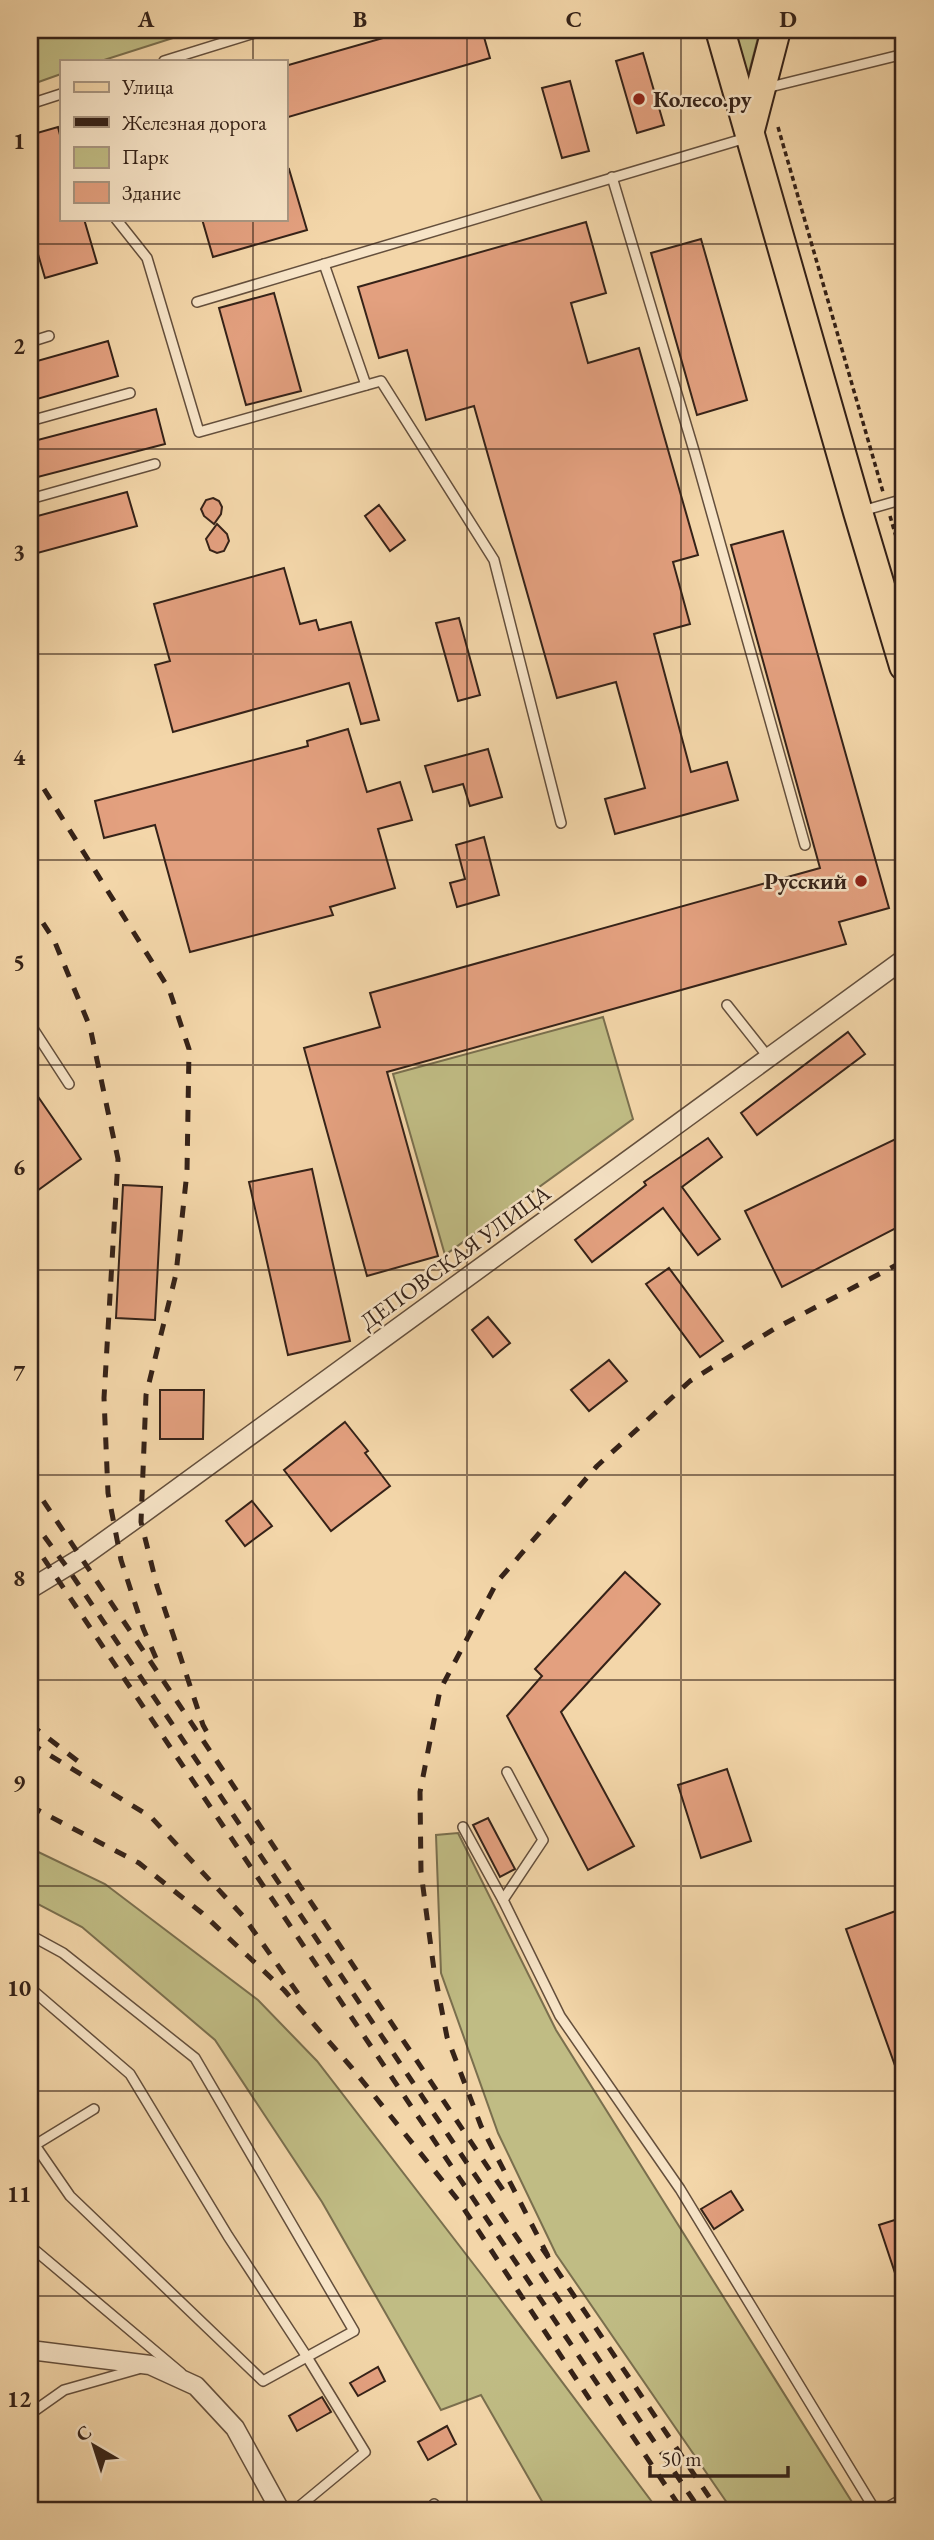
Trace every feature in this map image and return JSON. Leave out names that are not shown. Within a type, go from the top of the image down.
[{"type":"main road","points":[[720,30],[904,666]]},
{"type":"main road","points":[[751,133],[776,30]]},
{"type":"street","name":"ДЕПОВСКАЯ УЛИЦА","points":[[30,1589],[141,1516],[904,959]]},
{"type":"street","points":[[30,2350],[150,2365],[196,2386],[235,2428],[280,2510]]},
{"type":"street","points":[[895,2510],[904,2505]]},
{"type":"lane","points":[[167,60],[264,30]]},
{"type":"lane","points":[[761,89],[904,54]]},
{"type":"lane","points":[[30,104],[60,94]]},
{"type":"lane","points":[[197,302],[751,133]]},
{"type":"lane","points":[[612,177],[695,454],[805,845]]},
{"type":"lane","points":[[117,220],[147,258],[199,432],[381,381],[494,560],[561,823]]},
{"type":"lane","points":[[324,264],[366,385]]},
{"type":"lane","points":[[30,342],[49,337]]},
{"type":"lane","points":[[30,421],[130,393]]},
{"type":"lane","points":[[30,499],[155,464]]},
{"type":"lane","points":[[858,512],[904,499]]},
{"type":"lane","points":[[727,1005],[770,1059]]},
{"type":"lane","points":[[30,1024],[69,1084]]},
{"type":"lane","points":[[503,1900],[543,1840],[508,1772]]},
{"type":"lane","points":[[463,1827],[503,1900],[560,2016],[680,2189],[875,2510]]},
{"type":"lane","points":[[30,1935],[63,1953],[195,2058],[354,2331],[263,2381],[70,2196],[32,2141],[94,2109]]},
{"type":"lane","points":[[30,1988],[130,2074],[228,2236],[365,2452],[295,2510]]},
{"type":"lane","points":[[30,2246],[196,2386]]},
{"type":"lane","points":[[30,2414],[64,2390],[150,2365]]},
{"type":"path","points":[[778,127],[904,564]]},
{"type":"green space","points":[[30,30],[198,30],[104,60],[60,60],[60,74],[30,85]]},
{"type":"green space","points":[[733,30],[760,30],[747,80]]},
{"type":"green space","points":[[603,1017],[633,1119],[445,1255],[393,1074]]},
{"type":"green space","points":[[458,1833],[556,2030],[857,2510],[732,2510],[556,2254],[498,2133],[441,1973],[436,1835]]},
{"type":"green space","points":[[30,1848],[105,1884],[258,2000],[317,2061],[658,2510],[547,2510],[481,2395],[441,2410],[322,2202],[215,2040],[82,1927],[30,1900]]},
{"type":"building","points":[[411,30],[482,30],[490,58],[287,117],[287,65]]},
{"type":"building","points":[[643,53],[664,125],[637,133],[616,61]]},
{"type":"building","points":[[570,81],[589,151],[562,158],[542,88]]},
{"type":"building","points":[[58,127],[60,220],[84,220],[97,263],[45,278],[30,227],[30,135]]},
{"type":"building","points":[[287,170],[307,230],[213,257],[202,220],[287,220]]},
{"type":"building","points":[[586,222],[606,293],[571,303],[588,363],[639,348],[698,555],[673,562],[690,624],[654,634],[691,772],[727,762],[738,800],[615,834],[605,799],[645,788],[616,682],[557,698],[474,406],[426,420],[407,350],[379,358],[358,287]]},
{"type":"building","points":[[701,239],[747,400],[697,415],[651,253]]},
{"type":"building","points":[[274,293],[301,391],[246,405],[219,308]]},
{"type":"building","points":[[108,341],[118,376],[30,401],[30,363]]},
{"type":"building","points":[[156,409],[165,444],[30,479],[30,442]]},
{"type":"building","points":[[127,492],[137,526],[30,555],[30,518]]},
{"type":"building","points":[[213,498],[219,501],[222,507],[214,524],[204,516],[201,509],[206,500]]},
{"type":"building","points":[[379,505],[405,540],[390,551],[365,516]]},
{"type":"building","points":[[217,524],[227,534],[229,541],[224,551],[217,553],[210,550],[206,539]]},
{"type":"building","points":[[783,531],[889,908],[839,922],[846,944],[387,1072],[438,1256],[367,1276],[304,1048],[380,1027],[370,993],[820,868],[731,545]]},
{"type":"building","points":[[284,568],[300,624],[316,620],[319,630],[351,622],[379,720],[361,724],[349,683],[173,732],[155,665],[170,661],[154,604]]},
{"type":"building","points":[[459,618],[480,695],[458,701],[436,623]]},
{"type":"building","points":[[348,729],[367,792],[400,782],[412,820],[378,829],[395,888],[330,907],[333,915],[190,952],[155,825],[104,838],[95,801],[308,746],[307,741]]},
{"type":"building","points":[[488,749],[502,797],[470,806],[463,784],[433,792],[425,766]]},
{"type":"building","points":[[484,837],[499,895],[457,907],[450,883],[465,879],[456,845]]},
{"type":"building","points":[[848,1032],[865,1054],[757,1135],[741,1113]]},
{"type":"building","points":[[30,1085],[81,1159],[30,1196]]},
{"type":"building","points":[[904,1135],[904,1224],[782,1287],[745,1211]]},
{"type":"building","points":[[708,1138],[722,1157],[682,1187],[720,1239],[698,1255],[663,1208],[592,1262],[575,1240],[646,1185],[644,1182]]},
{"type":"building","points":[[312,1169],[350,1341],[288,1355],[249,1182]]},
{"type":"building","points":[[123,1185],[162,1187],[155,1320],[116,1318]]},
{"type":"building","points":[[669,1268],[723,1341],[700,1357],[646,1284]]},
{"type":"building","points":[[488,1317],[510,1343],[493,1357],[472,1330]]},
{"type":"building","points":[[609,1360],[627,1381],[589,1411],[571,1390]]},
{"type":"building","points":[[160,1390],[204,1390],[203,1439],[160,1439]]},
{"type":"building","points":[[345,1422],[368,1451],[365,1453],[390,1486],[331,1531],[284,1470]]},
{"type":"building","points":[[252,1501],[272,1526],[245,1546],[226,1521]]},
{"type":"building","points":[[625,1572],[660,1604],[561,1712],[634,1846],[588,1870],[507,1716],[542,1676],[535,1669]]},
{"type":"building","points":[[727,1769],[751,1841],[701,1858],[678,1785]]},
{"type":"building","points":[[488,1818],[515,1869],[500,1877],[473,1825]]},
{"type":"building","points":[[904,1908],[904,2084],[902,2085],[846,1929]]},
{"type":"building","points":[[731,2191],[743,2210],[714,2229],[701,2209]]},
{"type":"building","points":[[904,2217],[904,2291],[901,2291],[879,2225]]},
{"type":"building","points":[[378,2367],[385,2381],[358,2396],[350,2383]]},
{"type":"building","points":[[322,2397],[331,2412],[297,2431],[289,2416]]},
{"type":"building","points":[[447,2426],[456,2444],[428,2460],[418,2442]]},
{"type":"railway","points":[[44,789],[169,989],[189,1049],[187,1172],[176,1274],[146,1395],[141,1522],[157,1586],[209,1736]]},
{"type":"railway","points":[[30,903],[54,940],[90,1027],[118,1159],[104,1398],[108,1493],[121,1560],[143,1628],[156,1658]]},
{"type":"railway","points":[[548,2256],[481,2126],[447,2037],[434,1970],[421,1872],[420,1792],[440,1690],[497,1582],[597,1466],[690,1381],[774,1329],[904,1261]]},
{"type":"railway","points":[[30,1481],[509,2199]]},
{"type":"railway","points":[[30,1517],[66,1566],[700,2510]]},
{"type":"railway","points":[[30,1538],[682,2510]]},
{"type":"railway","points":[[30,1724],[79,1762]]},
{"type":"railway","points":[[30,1743],[151,1817],[243,1916],[299,1995]]},
{"type":"railway","points":[[30,1806],[139,1863],[202,1913],[284,1990],[352,2068],[458,2200],[590,2400]]},
{"type":"railway","points":[[542,2248],[718,2510]]},
{"type":"place","name":"Колесо.ру","points":[[639,99]]},
{"type":"place","name":"Русский","points":[[861,881]]}]
